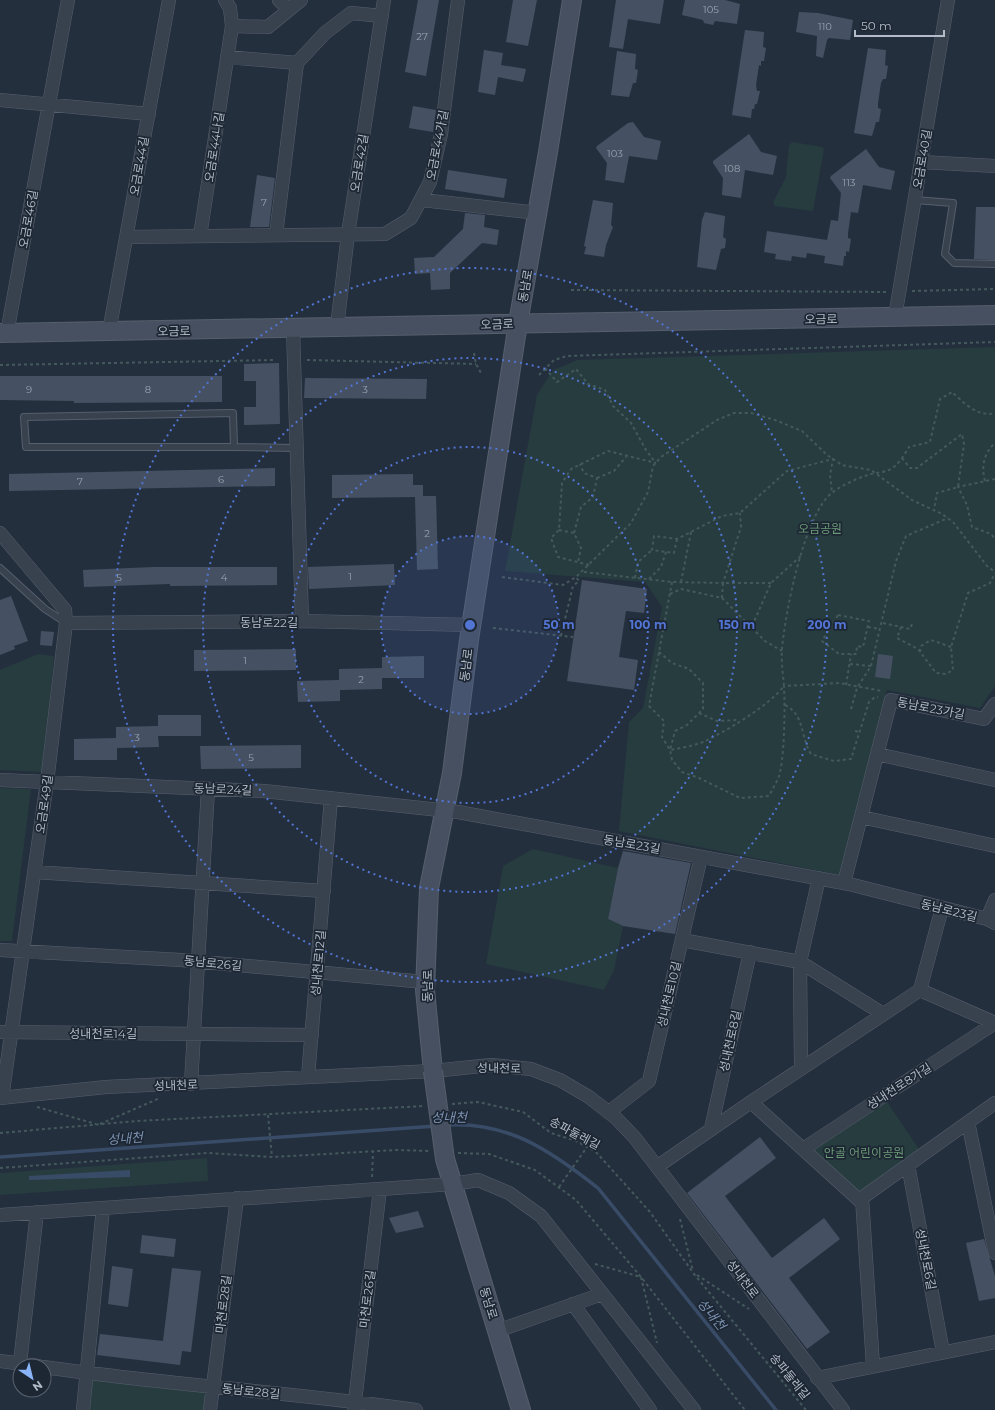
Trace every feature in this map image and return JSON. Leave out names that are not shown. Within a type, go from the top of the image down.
[{"type":"main road","name":"동남로","points":[[521,1410],[445,1159],[433,1071],[425,982],[429,888],[452,773],[471,625],[518,323],[538,213],[572,0]]},
{"type":"main road","name":"오금로","points":[[4,333],[995,315]]},
{"type":"street","name":"오금로46길","points":[[4,333],[68,0]]},
{"type":"street","name":"오금로44길","points":[[109,332],[169,0]]},
{"type":"street","name":"오금로44나길","points":[[200,236],[232,26],[230,8],[225,0]]},
{"type":"street","points":[[280,0],[289,10]]},
{"type":"street","points":[[232,26],[268,27],[301,0]]},
{"type":"street","name":"오금로42길","points":[[337,327],[348,234],[384,0]]},
{"type":"street","name":"오금로44가길","points":[[126,237],[385,234],[411,218],[422,200],[430,182],[441,134],[458,0]]},
{"type":"street","name":"오금로40길","points":[[895,318],[948,0]]},
{"type":"street","points":[[276,235],[297,63],[325,33],[351,13],[382,16]]},
{"type":"street","points":[[227,57],[297,63]]},
{"type":"street","points":[[0,100],[149,114]]},
{"type":"street","points":[[921,162],[995,166]]},
{"type":"street","points":[[422,200],[538,213]]},
{"type":"street","points":[[293,328],[295,448],[302,621]]},
{"type":"street","name":"오금로49길","points":[[0,533],[65,610],[66,623],[47,782],[23,951],[6,1032],[1,1098]]},
{"type":"street","name":"동남로22길","points":[[66,623],[302,621],[471,625]]},
{"type":"street","name":"동남로23가길","points":[[844,883],[891,700],[984,719],[995,704]]},
{"type":"street","points":[[877,754],[995,780]]},
{"type":"street","name":"동남로24길","points":[[0,780],[264,791],[444,810]]},
{"type":"street","points":[[191,1084],[208,789]]},
{"type":"street","name":"성내천로12길","points":[[308,1077],[331,798]]},
{"type":"street","name":"동남로23길","points":[[444,810],[844,883],[991,921],[995,900]]},
{"type":"street","points":[[861,817],[995,846]]},
{"type":"street","name":"성내천로10길","points":[[609,1112],[649,1081],[702,857]]},
{"type":"street","points":[[34,872],[203,884],[324,890]]},
{"type":"street","points":[[801,1068],[800,962],[819,878]]},
{"type":"street","points":[[658,1166],[801,1068],[920,990],[942,908]]},
{"type":"street","points":[[682,940],[800,962],[883,1014]]},
{"type":"street","name":"동남로26길","points":[[0,950],[181,960],[199,963],[425,982]]},
{"type":"street","name":"성내천로8길","points":[[711,1129],[750,952]]},
{"type":"street","name":"성내천로8가길","points":[[920,990],[995,1023]]},
{"type":"street","name":"성내천로8가길","points":[[803,1149],[995,1023]]},
{"type":"street","name":"성내천로14길","points":[[6,1032],[194,1033]]},
{"type":"street","points":[[194,1033],[312,1035]]},
{"type":"street","name":"성내천로","points":[[1,1098],[106,1087],[433,1071],[491,1065],[531,1068],[560,1080],[589,1097],[609,1112],[635,1138],[658,1166],[817,1378],[843,1410]]},
{"type":"street","points":[[751,1102],[861,1199],[873,1366]]},
{"type":"street","points":[[861,1199],[995,1103]]},
{"type":"street","points":[[968,1122],[995,1253]]},
{"type":"street","name":"성내천로6길","points":[[908,1165],[943,1352]]},
{"type":"street","points":[[0,1215],[453,1184],[478,1180],[509,1193],[541,1216],[690,1409]]},
{"type":"street","name":"마천로26길","points":[[354,1405],[375,1189]]},
{"type":"street","name":"마천로28길","points":[[210,1410],[237,1198]]},
{"type":"street","points":[[83,1410],[104,1208]]},
{"type":"street","points":[[21,1358],[37,1212]]},
{"type":"street","name":"동남로","points":[[497,1331],[602,1294]]},
{"type":"street","points":[[573,1304],[650,1410]]},
{"type":"street","points":[[817,1378],[995,1342]]},
{"type":"street","points":[[0,1361],[12,1362]]},
{"type":"street","name":"동남로28길","points":[[52,1368],[354,1405],[416,1410]]},
{"type":"lane","points":[[915,200],[953,203],[945,254],[954,263],[995,264]]},
{"type":"lane","points":[[234,448],[233,412],[24,417],[26,447],[234,448],[295,448]]},
{"type":"lane","points":[[0,568],[46,609],[66,623]]},
{"type":"path","points":[[571,290],[899,292],[995,289]]},
{"type":"path","points":[[539,375],[554,360],[567,356],[995,342]]},
{"type":"path","points":[[474,353],[476,364],[481,373]]},
{"type":"path","points":[[0,365],[276,360]]},
{"type":"path","points":[[304,360],[476,364]]},
{"type":"path","points":[[545,368],[557,382],[576,369],[588,384],[605,390],[613,406],[631,424],[646,450],[656,463]]},
{"type":"path","points":[[672,582],[649,706],[664,721],[662,737],[670,750],[672,760],[682,772],[699,778],[740,798],[769,796],[778,778],[782,755],[785,705],[782,651],[786,620],[809,530],[821,505],[832,493],[861,477],[890,470],[902,458],[909,448],[930,442],[940,399],[952,392],[969,408],[991,414],[995,413]]},
{"type":"path","points":[[502,577],[563,585],[584,572],[589,565],[631,523],[648,492],[653,466],[661,457],[717,420],[734,413],[751,413],[775,420],[802,431],[833,459],[842,465],[871,470],[912,500],[948,518],[953,522],[986,566],[995,573],[990,583],[968,593],[951,647],[953,670],[946,674],[936,672],[918,649],[897,638],[900,626]]},
{"type":"path","points":[[902,458],[910,468],[917,468],[962,434],[964,444],[958,487],[967,505],[972,527],[990,534],[995,539]]},
{"type":"path","points":[[985,481],[982,472],[985,453],[995,443]]},
{"type":"path","points":[[589,565],[558,557],[551,538],[559,530],[559,503],[562,483],[571,469],[608,451],[626,457],[656,463]]},
{"type":"path","points":[[580,464],[584,473],[597,478],[614,471],[626,457]]},
{"type":"path","points":[[832,493],[830,475],[833,459]]},
{"type":"path","points":[[635,578],[638,562],[652,550],[654,536],[677,539],[722,516],[740,513],[787,471],[833,459]]},
{"type":"path","points":[[578,562],[581,548],[574,533],[581,508],[593,497],[597,478]]},
{"type":"path","points":[[934,510],[937,493],[995,479]]},
{"type":"path","points":[[722,598],[723,583],[741,527],[740,513]]},
{"type":"path","points":[[851,709],[857,688],[871,666],[883,623],[896,561],[906,536],[948,518]]},
{"type":"path","points":[[559,530],[574,533]]},
{"type":"path","points":[[681,582],[691,532]]},
{"type":"path","points":[[652,550],[674,553],[677,539]]},
{"type":"path","points":[[649,579],[661,567],[666,552]]},
{"type":"path","points":[[752,626],[771,583],[802,555]]},
{"type":"path","points":[[584,572],[672,582],[771,583]]},
{"type":"path","points":[[561,636],[573,586],[579,581],[576,577]]},
{"type":"path","points":[[670,594],[681,589],[722,598],[766,641],[782,651]]},
{"type":"path","points":[[838,615],[869,621],[868,627],[863,647],[857,646],[856,654],[839,654],[822,641],[838,615]]},
{"type":"path","points":[[883,623],[910,628],[912,624]]},
{"type":"path","points":[[868,627],[880,630]]},
{"type":"path","points":[[493,628],[573,637]]},
{"type":"path","points":[[920,652],[921,646],[931,640],[951,647]]},
{"type":"path","points":[[659,652],[672,663],[688,669],[703,683],[703,709],[687,725],[675,730],[670,750]]},
{"type":"path","points":[[846,685],[852,654]]},
{"type":"path","points":[[850,664],[871,666]]},
{"type":"path","points":[[670,750],[702,742],[741,720],[777,695],[784,686],[839,683],[857,688],[879,691]]},
{"type":"path","points":[[785,705],[795,710],[800,721],[805,743],[811,754],[834,761],[851,759],[861,732],[869,702],[875,697],[884,695]]},
{"type":"path","points":[[699,713],[717,721],[741,720]]},
{"type":"path","points":[[854,731],[861,732]]},
{"type":"path","points":[[32,1106],[99,1125],[162,1097]]},
{"type":"path","name":"송파둘레길","points":[[448,1104],[478,1102],[523,1112],[551,1133],[576,1141],[596,1152],[641,1202],[694,1274],[806,1410]]},
{"type":"path","points":[[0,1134],[99,1125],[425,1106]]},
{"type":"path","points":[[0,1168],[208,1154],[272,1157],[268,1115]]},
{"type":"path","points":[[560,1186],[587,1147]]},
{"type":"path","points":[[373,1152],[375,1189]]},
{"type":"path","points":[[679,1214],[694,1274],[754,1312]]},
{"type":"path","points":[[574,1259],[641,1277],[657,1343]]},
{"type":"green space","points":[[792,142],[822,147],[824,149],[813,211],[775,206],[773,203],[786,177],[789,146]]},
{"type":"green space","name":"오금공원","points":[[995,347],[995,686],[980,708],[887,690],[839,875],[619,831],[629,722],[643,708],[662,607],[645,582],[505,571],[537,395],[553,370],[578,360]]},
{"type":"green space","points":[[38,654],[54,656],[43,772],[0,770],[0,670]]},
{"type":"green space","points":[[0,788],[31,789],[12,941],[0,941]]},
{"type":"green space","points":[[533,849],[618,868],[608,919],[623,926],[614,970],[604,990],[486,964],[503,866]]},
{"type":"green space","name":"안골 어린이공원","points":[[883,1096],[923,1155],[862,1198],[803,1149]]},
{"type":"green space","points":[[207,1158],[208,1181],[0,1195],[0,1173]]},
{"type":"green space","points":[[87,1375],[210,1389],[207,1410],[83,1410]]},
{"type":"water","points":[[130,1170],[130,1177],[29,1180],[29,1176]]},
{"type":"building","points":[[418,0],[439,0],[426,76],[405,72]]},
{"type":"building","points":[[513,0],[537,0],[528,46],[506,42]]},
{"type":"building","points":[[616,0],[664,0],[660,24],[628,19],[623,49],[609,47]]},
{"type":"building","points":[[685,0],[725,0],[740,4],[737,24],[715,21],[713,25],[704,23],[703,20],[682,15]]},
{"type":"building","points":[[799,12],[818,13],[853,20],[850,40],[829,38],[827,40],[823,58],[816,56],[817,36],[796,32]]},
{"type":"building","points":[[745,30],[764,32],[763,47],[766,48],[764,61],[761,61],[761,66],[759,65],[756,85],[757,91],[760,91],[757,104],[755,104],[754,109],[752,109],[751,118],[732,115]]},
{"type":"building","points":[[868,48],[886,50],[885,65],[888,66],[886,79],[883,79],[881,83],[878,103],[878,108],[881,109],[879,122],[876,122],[872,136],[854,133]]},
{"type":"building","points":[[484,50],[503,53],[501,65],[526,69],[523,82],[498,77],[495,95],[478,92]]},
{"type":"building","points":[[617,51],[636,54],[635,69],[638,70],[636,83],[633,83],[629,97],[611,95]]},
{"type":"building","points":[[413,106],[436,110],[433,132],[409,128]]},
{"type":"building","points":[[633,122],[644,137],[661,141],[657,160],[629,156],[624,183],[605,180],[607,163],[596,148],[628,123]]},
{"type":"building","points":[[749,134],[761,152],[777,156],[773,175],[745,170],[741,198],[722,195],[723,178],[713,161]]},
{"type":"building","points":[[866,149],[879,167],[895,171],[891,190],[863,185],[858,213],[851,212],[848,238],[851,239],[849,252],[846,251],[846,256],[844,256],[843,266],[824,263],[825,256],[807,253],[806,258],[792,256],[791,261],[775,259],[776,254],[764,252],[767,231],[827,240],[831,220],[838,221],[841,193],[830,178]]},
{"type":"building","points":[[448,170],[507,179],[504,198],[445,189]]},
{"type":"building","points":[[257,175],[275,178],[269,227],[250,227]]},
{"type":"building","points":[[593,200],[613,203],[611,225],[613,227],[606,245],[604,257],[584,254],[586,247],[584,246]]},
{"type":"building","points":[[976,207],[995,207],[995,260],[974,259]]},
{"type":"building","points":[[705,212],[725,216],[723,237],[726,239],[725,248],[721,249],[716,270],[697,267],[702,220]]},
{"type":"building","points":[[465,213],[485,215],[484,227],[499,230],[497,245],[482,243],[450,273],[450,289],[431,290],[430,273],[415,274],[414,258],[434,257],[463,229]]},
{"type":"building","points":[[279,363],[280,424],[244,425],[244,407],[256,407],[256,381],[244,381],[244,364]]},
{"type":"building","points":[[0,376],[222,376],[222,402],[74,403],[74,401],[0,400]]},
{"type":"building","points":[[305,378],[427,379],[426,399],[304,398]]},
{"type":"building","points":[[275,468],[275,486],[9,491],[9,474]]},
{"type":"building","points":[[413,474],[413,485],[423,485],[423,496],[436,496],[438,569],[417,570],[415,497],[332,498],[332,475]]},
{"type":"building","points":[[394,564],[395,585],[309,589],[308,567]]},
{"type":"building","points":[[154,567],[277,567],[277,585],[170,586],[170,584],[84,587],[83,570]]},
{"type":"building","points":[[582,580],[647,589],[644,613],[626,611],[619,657],[638,660],[634,690],[567,681]]},
{"type":"building","points":[[11,596],[28,641],[14,646],[15,649],[0,655],[0,600]]},
{"type":"building","points":[[41,631],[54,632],[52,646],[40,645]]},
{"type":"building","points":[[296,649],[296,670],[194,671],[194,650]]},
{"type":"building","points":[[878,654],[893,656],[890,679],[875,677]]},
{"type":"building","points":[[424,656],[424,678],[382,678],[382,689],[340,690],[340,701],[298,702],[297,681],[339,680],[339,669],[382,668],[382,657]]},
{"type":"building","points":[[158,715],[201,715],[201,736],[158,736],[159,747],[117,748],[117,760],[74,760],[74,739],[116,738],[116,727],[158,726]]},
{"type":"building","points":[[301,745],[301,768],[201,769],[200,746]]},
{"type":"building","points":[[623,851],[691,863],[675,934],[623,926],[608,919],[618,868]]},
{"type":"building","points":[[760,1137],[776,1158],[725,1196],[772,1258],[824,1218],[840,1239],[789,1278],[830,1332],[807,1349],[687,1193]]},
{"type":"building","points":[[418,1211],[424,1227],[396,1233],[389,1218]]},
{"type":"building","points":[[142,1235],[176,1239],[174,1257],[140,1253]]},
{"type":"building","points":[[984,1239],[995,1276],[995,1298],[979,1301],[966,1243]]},
{"type":"building","points":[[112,1266],[133,1269],[128,1307],[108,1304]]},
{"type":"building","points":[[172,1268],[201,1271],[191,1352],[182,1351],[180,1365],[97,1355],[100,1334],[163,1341]]},
{"type":"waterway","name":"성내천","points":[[446,1125],[468,1125],[509,1133],[546,1151],[598,1188],[776,1410]]},
{"type":"waterway","name":"성내천","points":[[0,1157],[436,1126]]}]
